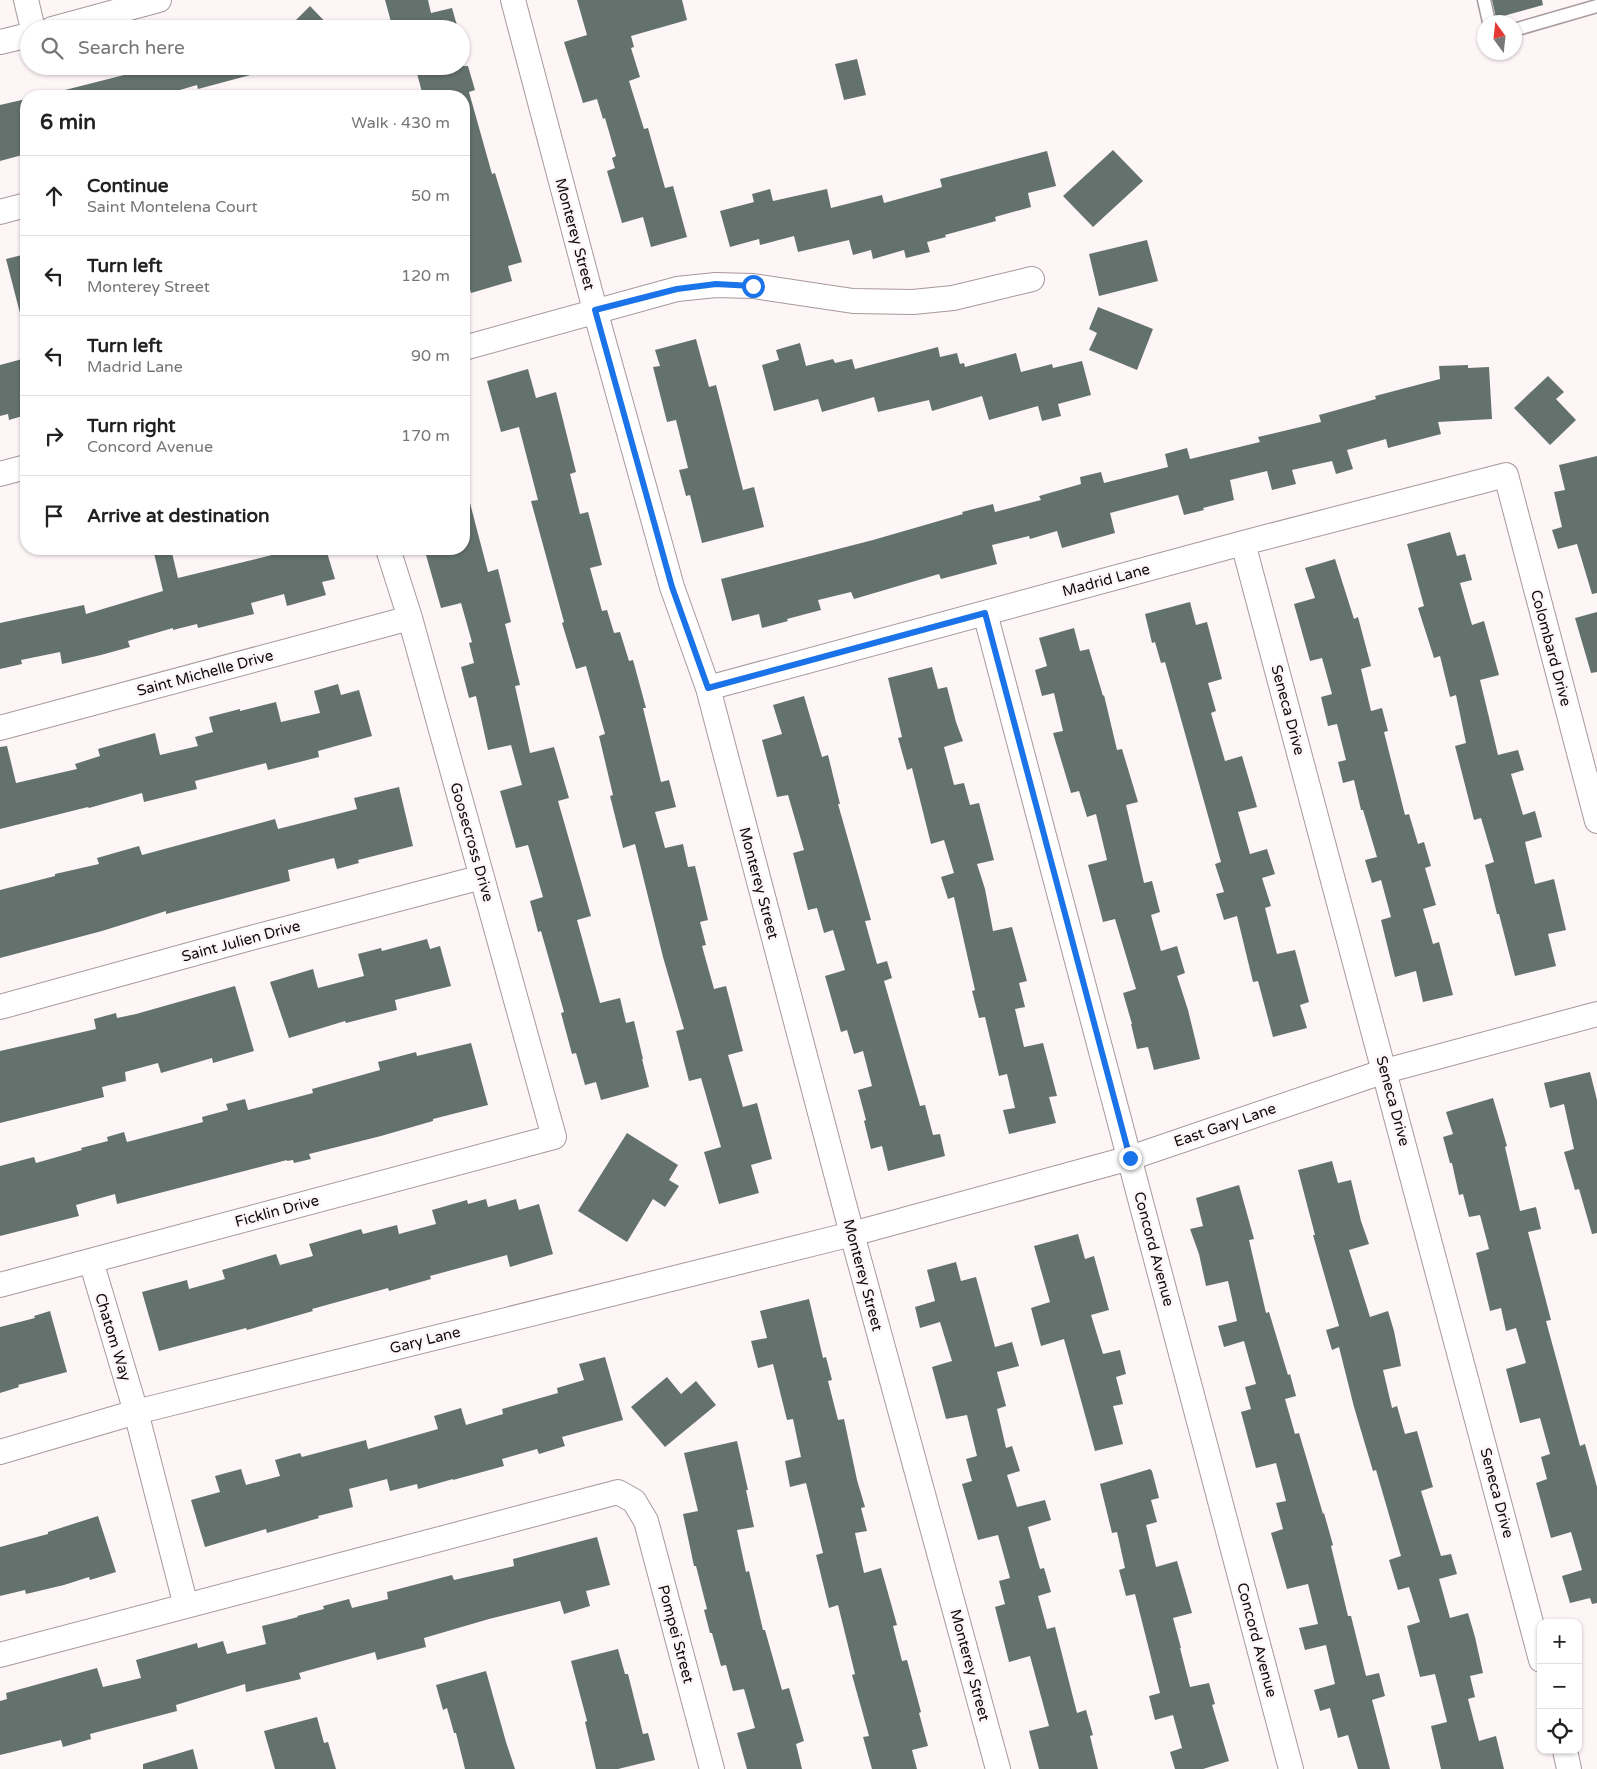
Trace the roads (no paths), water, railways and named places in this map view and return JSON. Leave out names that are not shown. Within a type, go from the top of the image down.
[{"type":"street","points":[[26,0],[32,20]]},
{"type":"street","points":[[85,20],[159,0]]},
{"type":"street","name":"Monterey Street","points":[[513,0],[595,310],[672,587],[708,688],[852,1234],[998,1769]]},
{"type":"street","points":[[0,42],[20,37]]},
{"type":"street","points":[[0,212],[20,207]]},
{"type":"street","points":[[470,346],[595,310],[677,289],[716,284],[753,286],[853,301],[913,302],[953,298],[1032,279]]},
{"type":"street","points":[[0,474],[20,469]]},
{"type":"street","name":"Madrid Lane","points":[[708,688],[1243,543],[1506,475]]},
{"type":"street","name":"Colombard Drive","points":[[1506,475],[1597,821]]},
{"type":"street","name":"Seneca Drive","points":[[1243,543],[1537,1645]]},
{"type":"street","name":"Goosecross Drive","points":[[390,555],[410,618],[554,1137]]},
{"type":"street","name":"Concord Avenue","points":[[985,613],[1291,1769]]},
{"type":"street","name":"Saint Michelle Drive","points":[[0,728],[410,618]]},
{"type":"street","name":"Saint Julien Drive","points":[[0,1007],[482,877]]},
{"type":"street","name":"East Gary Lane","points":[[852,1234],[1130,1158],[1385,1071],[1597,1014]]},
{"type":"street","name":"Ficklin Drive","points":[[0,1285],[554,1137]]},
{"type":"street","name":"Gary Lane","points":[[0,1452],[136,1412],[852,1234]]},
{"type":"street","name":"Chatom Way","points":[[91,1261],[136,1412],[186,1606]]},
{"type":"street","name":"Pompei Street","points":[[186,1606],[618,1492],[634,1501],[646,1521],[712,1769]]},
{"type":"street","points":[[0,1655],[186,1606]]},
{"type":"street","points":[[1565,1754],[1570,1769]]},
{"type":"lane","points":[[1484,0],[1488,15]]},
{"type":"lane","points":[[1522,28],[1597,6]]}]
